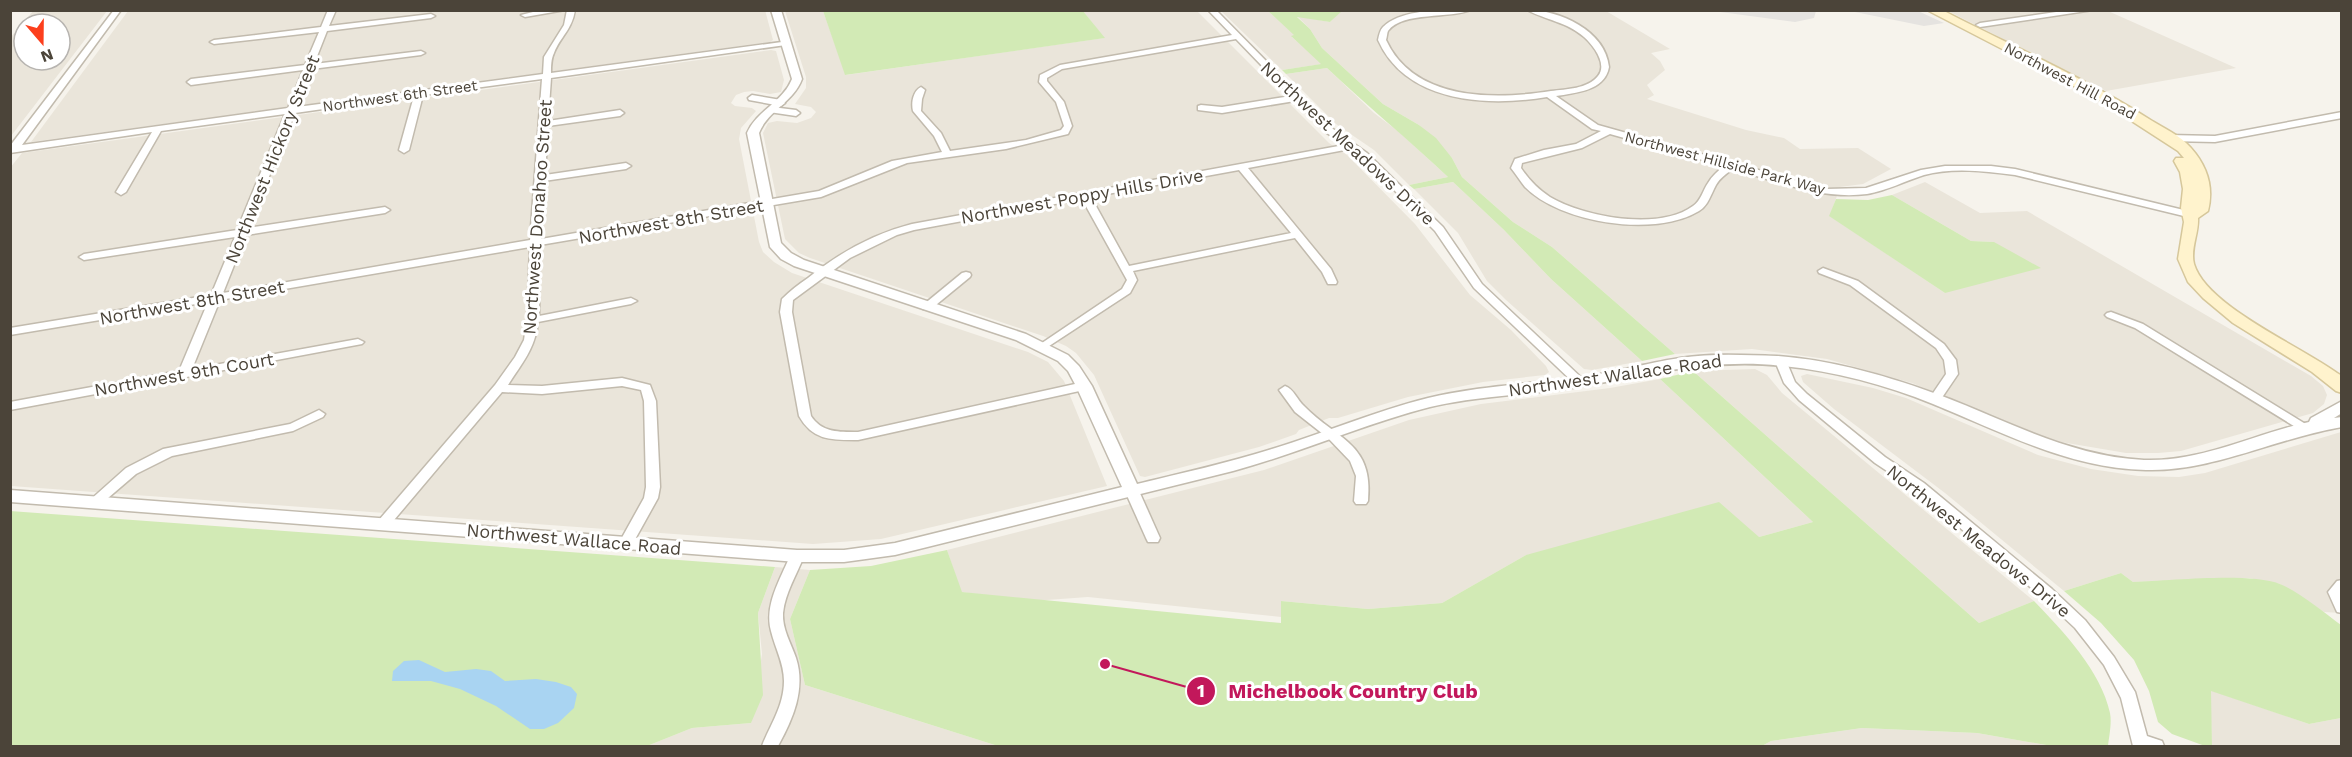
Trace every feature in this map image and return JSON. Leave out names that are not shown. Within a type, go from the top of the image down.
[{"type":"main road","name":"Northwest Hill Road","points":[[1932,10],[1974,26]]},
{"type":"main road","name":"Northwest Hill Road","points":[[1942,10],[2120,106],[2169,138]]},
{"type":"main road","points":[[2169,138],[2172,150],[2189,176],[2192,190],[2188,208],[2192,215],[2186,247],[2186,265],[2196,281],[2217,303],[2244,324],[2322,370],[2342,387]]},
{"type":"main road","points":[[2186,247],[2211,282],[2231,304],[2291,344],[2342,370]]},
{"type":"street","points":[[12,150],[118,10]]},
{"type":"street","name":"Northwest Hickory Street","points":[[184,374],[332,10]]},
{"type":"street","points":[[525,15],[562,10]]},
{"type":"street","name":"Northwest Donahoo Street","points":[[384,523],[499,388],[517,364],[530,340],[547,76],[550,52],[567,30],[571,10]]},
{"type":"street","points":[[776,10],[797,79],[795,88],[755,125],[753,133],[775,244],[786,256],[799,264],[1043,347],[1063,358],[1074,369],[1084,386],[1153,538]]},
{"type":"street","name":"Northwest Meadows Drive","points":[[1211,10],[1329,131],[1364,155],[1439,229],[1478,286],[1580,382]]},
{"type":"street","points":[[1467,10],[1435,12],[1403,20],[1384,29],[1380,37],[1382,45],[1408,74],[1441,89],[1470,96],[1509,99],[1549,95],[1580,89],[1603,77],[1606,69],[1599,47],[1577,28],[1530,10]]},
{"type":"street","points":[[1974,26],[2090,10]]},
{"type":"street","points":[[214,42],[431,16]]},
{"type":"street","name":"Northwest 8th Street","points":[[10,332],[821,194],[883,167],[947,153],[1029,141],[1065,132],[1068,126],[1064,106],[1043,82],[1043,77],[1048,72],[1060,67],[1236,37]]},
{"type":"street","name":"Northwest 6th Street","points":[[12,150],[786,44]]},
{"type":"street","points":[[191,82],[421,53]]},
{"type":"street","points":[[921,90],[915,101],[918,117],[937,134],[947,153]]},
{"type":"street","points":[[404,150],[418,93]]},
{"type":"street","name":"Northwest Hillside Park Way","points":[[1549,95],[1587,123],[1609,131],[1808,188],[1849,193],[1886,186],[1924,172],[1945,169],[1991,169],[2019,173],[2192,215]]},
{"type":"street","points":[[752,98],[796,113]]},
{"type":"street","points":[[1201,108],[1221,110],[1297,98]]},
{"type":"street","points":[[543,124],[620,113]]},
{"type":"street","points":[[2169,138],[2216,139],[2342,115]]},
{"type":"street","points":[[121,192],[158,129]]},
{"type":"street","points":[[1609,131],[1579,146],[1518,161],[1516,168],[1520,177],[1525,184],[1549,200],[1578,212],[1613,220],[1652,221],[1671,219],[1696,208],[1707,198],[1712,183],[1730,166]]},
{"type":"street","name":"Northwest Poppy Hills Drive","points":[[1084,386],[858,436],[833,436],[816,431],[805,416],[786,312],[789,299],[861,245],[884,234],[1352,146]]},
{"type":"street","points":[[540,179],[626,166]]},
{"type":"street","points":[[1242,167],[1328,271],[1332,282]]},
{"type":"street","points":[[1043,347],[1126,291],[1132,280],[1128,269],[1085,195]]},
{"type":"street","points":[[84,257],[385,210]]},
{"type":"street","points":[[1128,269],[1298,235]]},
{"type":"street","points":[[1823,271],[1854,284],[1940,346],[1950,360],[1952,374],[1935,399]]},
{"type":"street","points":[[927,307],[966,275]]},
{"type":"street","points":[[533,320],[631,302]]},
{"type":"street","points":[[2111,315],[2139,326],[2306,428]]},
{"type":"street","name":"Northwest 9th Court","points":[[10,406],[358,342]]},
{"type":"street","name":"Northwest Wallace Road","points":[[10,496],[797,556],[844,556],[895,549],[1271,455],[1388,414],[1432,402],[1507,389],[1580,382],[1683,362],[1723,359],[1781,361],[1829,368],[1935,399],[2046,446],[2097,458],[2142,465],[2172,465],[2195,461],[2306,428],[2342,422]]},
{"type":"street","name":"Northwest Meadows Drive","points":[[1781,361],[1790,382],[1803,397],[1880,460],[1928,494],[2047,592],[2080,624],[2109,661],[2129,697],[2146,745]]},
{"type":"street","points":[[499,388],[542,390],[622,382],[646,388],[650,400],[653,487],[646,510],[626,543]]},
{"type":"street","points":[[1285,390],[1297,406],[1354,459],[1360,469],[1363,482],[1360,501]]},
{"type":"street","name":"Northwest Wallace Road","points":[[2306,428],[2342,406]]},
{"type":"street","points":[[96,501],[131,471],[168,452],[293,427],[319,414]]},
{"type":"street","points":[[770,747],[791,700],[792,679],[778,629],[776,612],[797,556]]},
{"type":"street","points":[[2342,585],[2335,592],[2342,608]]},
{"type":"shaded area","points":[[34,10],[107,11],[72,57],[72,12],[32,12]]},
{"type":"shaded area","points":[[765,10],[773,40],[770,42],[31,142],[128,11]]},
{"type":"shaded area","points":[[1342,10],[1606,11],[1670,49],[1651,53],[1660,61],[1665,70],[1647,85],[1654,95],[1647,99],[1746,130],[1784,138],[1800,149],[1858,148],[1891,169],[1863,184],[1840,187],[1830,216],[1945,293],[1994,242],[1971,241],[1892,195],[1925,182],[1980,213],[2027,211],[2311,376],[2323,386],[2327,395],[2324,404],[2313,413],[2181,451],[2126,453],[2055,441],[1912,383],[1827,359],[1752,349],[1675,354],[1552,247],[1513,222],[1462,177],[1452,158],[1419,125],[1383,104],[1322,48],[1310,29],[1297,16],[1330,22]]},
{"type":"shaded area","points":[[785,11],[823,11],[846,75],[1104,38],[1083,11],[1197,11],[1329,143],[1347,155],[1415,224],[1470,295],[1511,330],[1546,366],[1549,372],[1545,375],[1483,382],[1408,397],[1338,418],[1329,418],[1299,430],[1296,434],[1259,447],[1145,477],[1140,476],[1094,375],[1076,353],[1066,346],[1043,336],[810,258],[799,253],[785,239],[763,133],[768,123],[777,121],[797,123],[811,118],[816,112],[811,107],[795,104],[806,88],[806,77]]},
{"type":"shaded area","points":[[1221,11],[1268,11],[1322,64],[1282,70]]},
{"type":"shaded area","points":[[1713,11],[1816,11],[1814,18],[1795,22]]},
{"type":"shaded area","points":[[1850,11],[1918,11],[1944,23],[1924,26]]},
{"type":"shaded area","points":[[1948,11],[2108,11],[2236,68],[2106,91]]},
{"type":"shaded area","points":[[12,36],[12,72],[60,72],[11,136]]},
{"type":"shaded area","points":[[776,51],[784,80],[781,92],[770,94],[744,92],[736,95],[731,103],[756,111],[741,128],[739,139],[759,242],[763,252],[792,273],[1028,352],[1048,362],[1064,381],[1107,486],[881,539],[813,544],[11,486],[10,168],[22,153]]},
{"type":"shaded area","points":[[1327,68],[1374,113],[1399,132],[1448,177],[1409,185],[1374,150],[1336,124],[1286,74]]},
{"type":"shaded area","points":[[1453,182],[1551,279],[1642,361],[1592,370],[1584,369],[1506,300],[1487,281],[1458,233],[1414,189]]},
{"type":"shaded area","points":[[1755,369],[1767,375],[1782,393],[2034,601],[1979,623],[1693,371]]},
{"type":"shaded area","points":[[1807,374],[1873,388],[1906,398],[2038,455],[2091,469],[2138,476],[2179,477],[2205,473],[2341,432],[2341,613],[2324,612],[2280,584],[2249,578],[2133,582],[2121,573],[2064,591],[1945,493],[1834,409],[1803,382],[1801,376]]},
{"type":"shaded area","points":[[1660,379],[1813,522],[1759,537],[1526,555],[1442,603],[1368,609],[1281,601],[1281,617],[1088,597],[1033,601],[961,592],[947,550],[1264,470],[1409,420],[1481,404],[1610,388]]},
{"type":"shaded area","points":[[775,567],[810,570],[790,619],[805,685],[998,746],[647,746],[692,728],[751,723],[762,654],[758,613]]},
{"type":"shaded area","points":[[2210,690],[2309,724],[2341,718],[2341,746],[2212,746]]},
{"type":"shaded area","points":[[1862,728],[1977,733],[2052,746],[1762,746],[1771,741]]},
{"type":"green space","points":[[823,11],[1083,11],[1105,38],[845,75]]},
{"type":"green space","points":[[1268,11],[1342,11],[1330,22],[1297,17],[1310,29],[1322,48],[1383,104],[1436,138],[1452,158],[1462,177],[1513,222],[1552,247],[1675,354],[1642,361],[1551,279],[1453,182],[1414,189],[1409,185],[1448,177],[1327,68],[1286,74],[1282,70],[1321,64]]},
{"type":"green space","points":[[1892,195],[1971,241],[1994,242],[2041,268],[1945,293],[1829,216],[1836,199],[1868,200]]},
{"type":"green space","points":[[1693,371],[1979,623],[2034,601],[2080,653],[2098,682],[2110,713],[2108,746],[2052,746],[1977,733],[1862,728],[1771,741],[1762,746],[998,746],[805,685],[790,619],[810,570],[871,566],[947,550],[962,592],[1281,623],[1281,601],[1368,609],[1442,603],[1526,555],[1719,502],[1759,537],[1813,522],[1660,379]]},
{"type":"green space","points":[[10,511],[775,567],[758,613],[763,695],[751,723],[692,728],[647,746],[11,746]]},
{"type":"green space","points":[[2121,573],[2133,582],[2229,578],[2266,580],[2287,587],[2303,597],[2341,625],[2341,718],[2309,724],[2211,691],[2212,746],[2205,746],[2172,734],[2158,722],[2149,691],[2134,660],[2101,623],[2064,591]]},
{"type":"water","points":[[419,660],[445,672],[476,669],[491,671],[505,681],[536,679],[556,682],[571,687],[577,694],[574,708],[558,723],[544,729],[530,729],[496,706],[460,689],[431,681],[392,681],[393,671],[404,661]]},
{"type":"place","name":"Michelbook Country Club","points":[[1105,664]]}]
